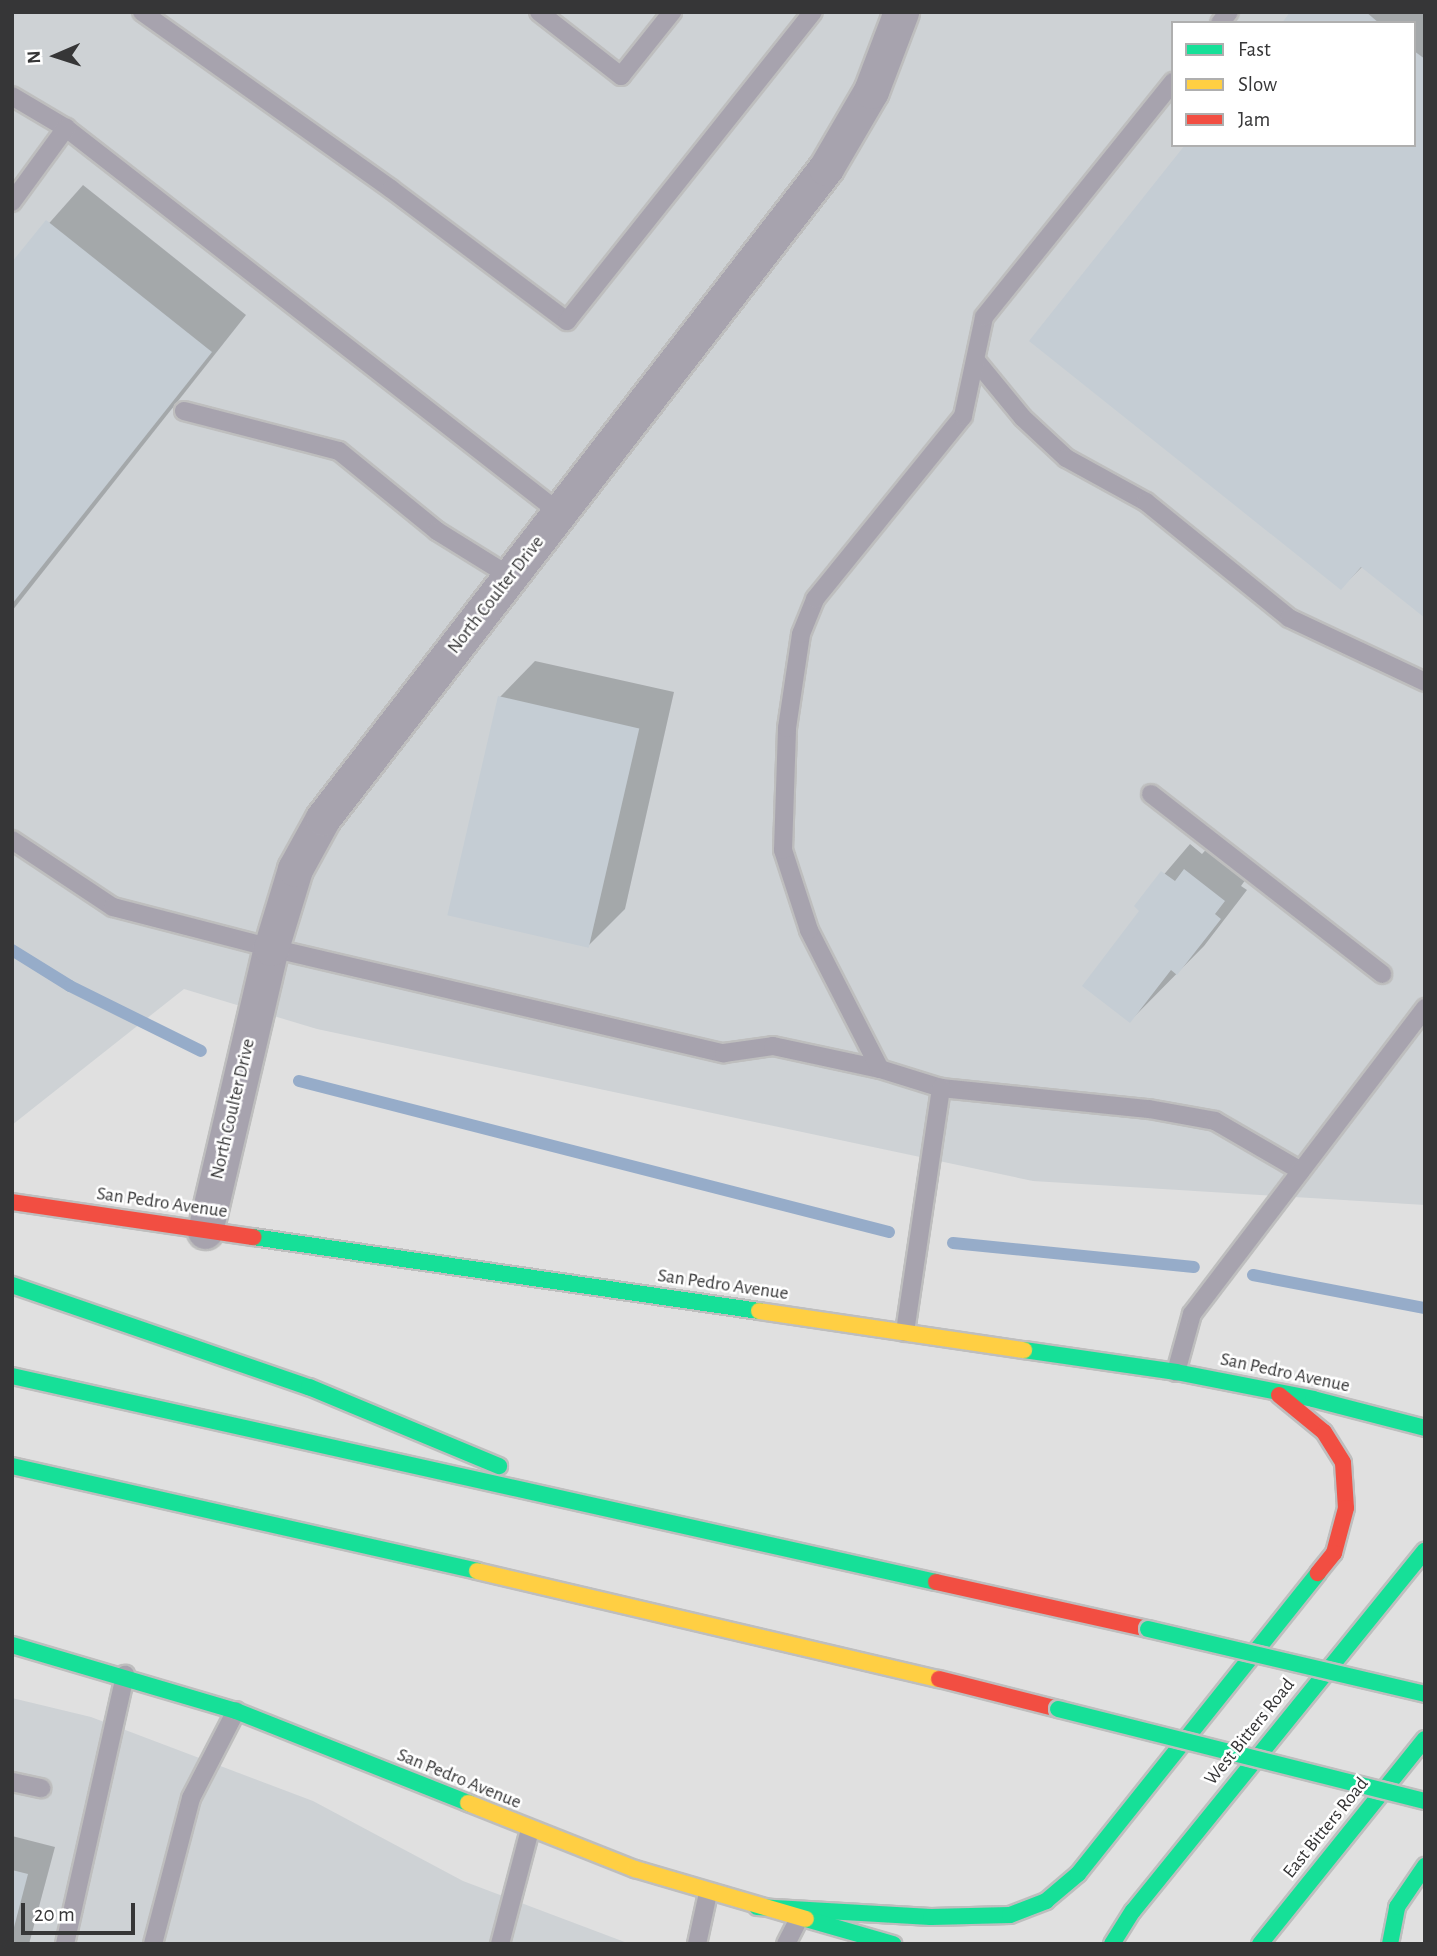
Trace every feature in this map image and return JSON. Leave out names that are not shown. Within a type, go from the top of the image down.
[{"type":"main road","name":"San Pedro Avenue","points":[[12,1202],[1176,1372],[1274,1391],[1425,1428]]},
{"type":"main road","points":[[12,1285],[309,1387],[585,1502]]},
{"type":"main road","points":[[12,1376],[585,1502],[1425,1694]]},
{"type":"main road","points":[[757,1907],[998,1916],[1038,1905],[1078,1874],[1334,1553],[1346,1508],[1343,1463],[1324,1432],[1274,1391]]},
{"type":"main road","points":[[12,1466],[786,1641],[1425,1801]]},
{"type":"main road","name":"West Bitters Road","points":[[1112,1944],[1133,1911],[1425,1550]]},
{"type":"main road","name":"San Pedro Avenue","points":[[12,1645],[125,1675],[236,1711],[530,1830],[708,1893],[893,1944]]},
{"type":"main road","name":"East Bitters Road","points":[[1259,1944],[1425,1739]]},
{"type":"main road","points":[[1390,1944],[1397,1907],[1425,1866]]},
{"type":"main road","points":[[757,1907],[797,1922],[839,1944]]},
{"type":"street","name":"North Coulter Drive","points":[[205,1231],[271,948],[295,869],[323,818],[826,168],[871,91],[901,12]]},
{"type":"lane","points":[[142,12],[391,189],[567,321],[813,12]]},
{"type":"lane","points":[[540,12],[621,76],[672,12]]},
{"type":"lane","points":[[880,1069],[809,930],[783,850],[787,728],[801,634],[815,598],[964,416],[984,317],[1171,84]]},
{"type":"lane","points":[[12,96],[66,128],[560,513]]},
{"type":"lane","points":[[12,202],[66,128]]},
{"type":"lane","points":[[976,362],[1023,418],[1066,458],[1146,502],[1289,618],[1425,682]]},
{"type":"lane","points":[[184,411],[339,451],[437,531],[511,577]]},
{"type":"lane","points":[[1151,794],[1382,974]]},
{"type":"lane","points":[[12,840],[113,906],[271,948],[724,1053],[773,1046],[880,1069],[942,1088],[1149,1109],[1215,1121],[1301,1171]]},
{"type":"lane","points":[[1176,1372],[1192,1314],[1425,1008]]},
{"type":"lane","points":[[905,1332],[942,1088]]},
{"type":"lane","points":[[65,1944],[125,1675]]},
{"type":"lane","points":[[153,1944],[191,1797],[236,1711]]},
{"type":"lane","points":[[12,1782],[41,1788]]},
{"type":"lane","points":[[500,1944],[530,1830]]},
{"type":"lane","points":[[697,1944],[708,1893]]},
{"type":"lane","points":[[786,1944],[797,1922]]},
{"type":"shaded area","points":[[12,12],[1425,12],[1425,1205],[1033,1181],[317,1029],[184,989],[12,1125]]},
{"type":"shaded area","points":[[12,1698],[91,1717],[313,1801],[463,1881],[630,1944],[12,1944]]},
{"type":"building","points":[[1290,12],[1366,12],[1377,21],[1283,21]]},
{"type":"building","points":[[1416,52],[1425,59],[1425,618],[1361,567],[1341,590],[1029,341],[1183,147],[1416,147]]},
{"type":"building","points":[[46,220],[212,352],[12,604],[12,262]]},
{"type":"building","points":[[498,696],[639,729],[589,948],[447,915]]},
{"type":"building","points":[[1184,869],[1225,901],[1215,914],[1221,919],[1177,975],[1171,970],[1130,1023],[1082,986],[1139,911],[1134,906],[1161,871],[1175,881]]},
{"type":"building","points":[[12,1870],[28,1874],[13,1931],[12,1931]]},
{"type":"waterway","points":[[12,950],[70,986],[201,1051]]},
{"type":"waterway","points":[[299,1081],[889,1232]]},
{"type":"waterway","points":[[953,1243],[1194,1267]]},
{"type":"waterway","points":[[1253,1275],[1425,1308]]},
{"type":"traffic: fast","points":[[253,1237],[759,1311]]},
{"type":"traffic: fast","points":[[12,1285],[309,1387],[499,1466]]},
{"type":"traffic: fast","points":[[1024,1350],[1176,1372],[1313,1399],[1425,1428]]},
{"type":"traffic: fast","points":[[12,1376],[936,1582]]},
{"type":"traffic: fast","points":[[12,1466],[477,1571]]},
{"type":"traffic: fast","points":[[1112,1944],[1133,1911],[1425,1550]]},
{"type":"traffic: fast","points":[[757,1907],[931,1917],[1010,1915],[1046,1901],[1078,1874],[1318,1573]]},
{"type":"traffic: fast","points":[[1148,1629],[1425,1694]]},
{"type":"traffic: fast","points":[[12,1645],[236,1711],[468,1803]]},
{"type":"traffic: fast","points":[[1058,1709],[1425,1801]]},
{"type":"traffic: fast","points":[[1260,1944],[1425,1739]]},
{"type":"traffic: fast","points":[[1390,1944],[1397,1907],[1425,1866]]},
{"type":"traffic: fast","points":[[806,1919],[893,1944]]},
{"type":"traffic: slow","points":[[759,1311],[1024,1350]]},
{"type":"traffic: slow","points":[[477,1571],[939,1679]]},
{"type":"traffic: slow","points":[[468,1803],[635,1869],[806,1919]]},
{"type":"traffic: jam","points":[[12,1202],[253,1237]]},
{"type":"traffic: jam","points":[[1279,1395],[1324,1432],[1343,1463],[1346,1508],[1334,1553],[1318,1573]]},
{"type":"traffic: jam","points":[[936,1582],[1148,1629]]},
{"type":"traffic: jam","points":[[939,1679],[1058,1709]]}]
